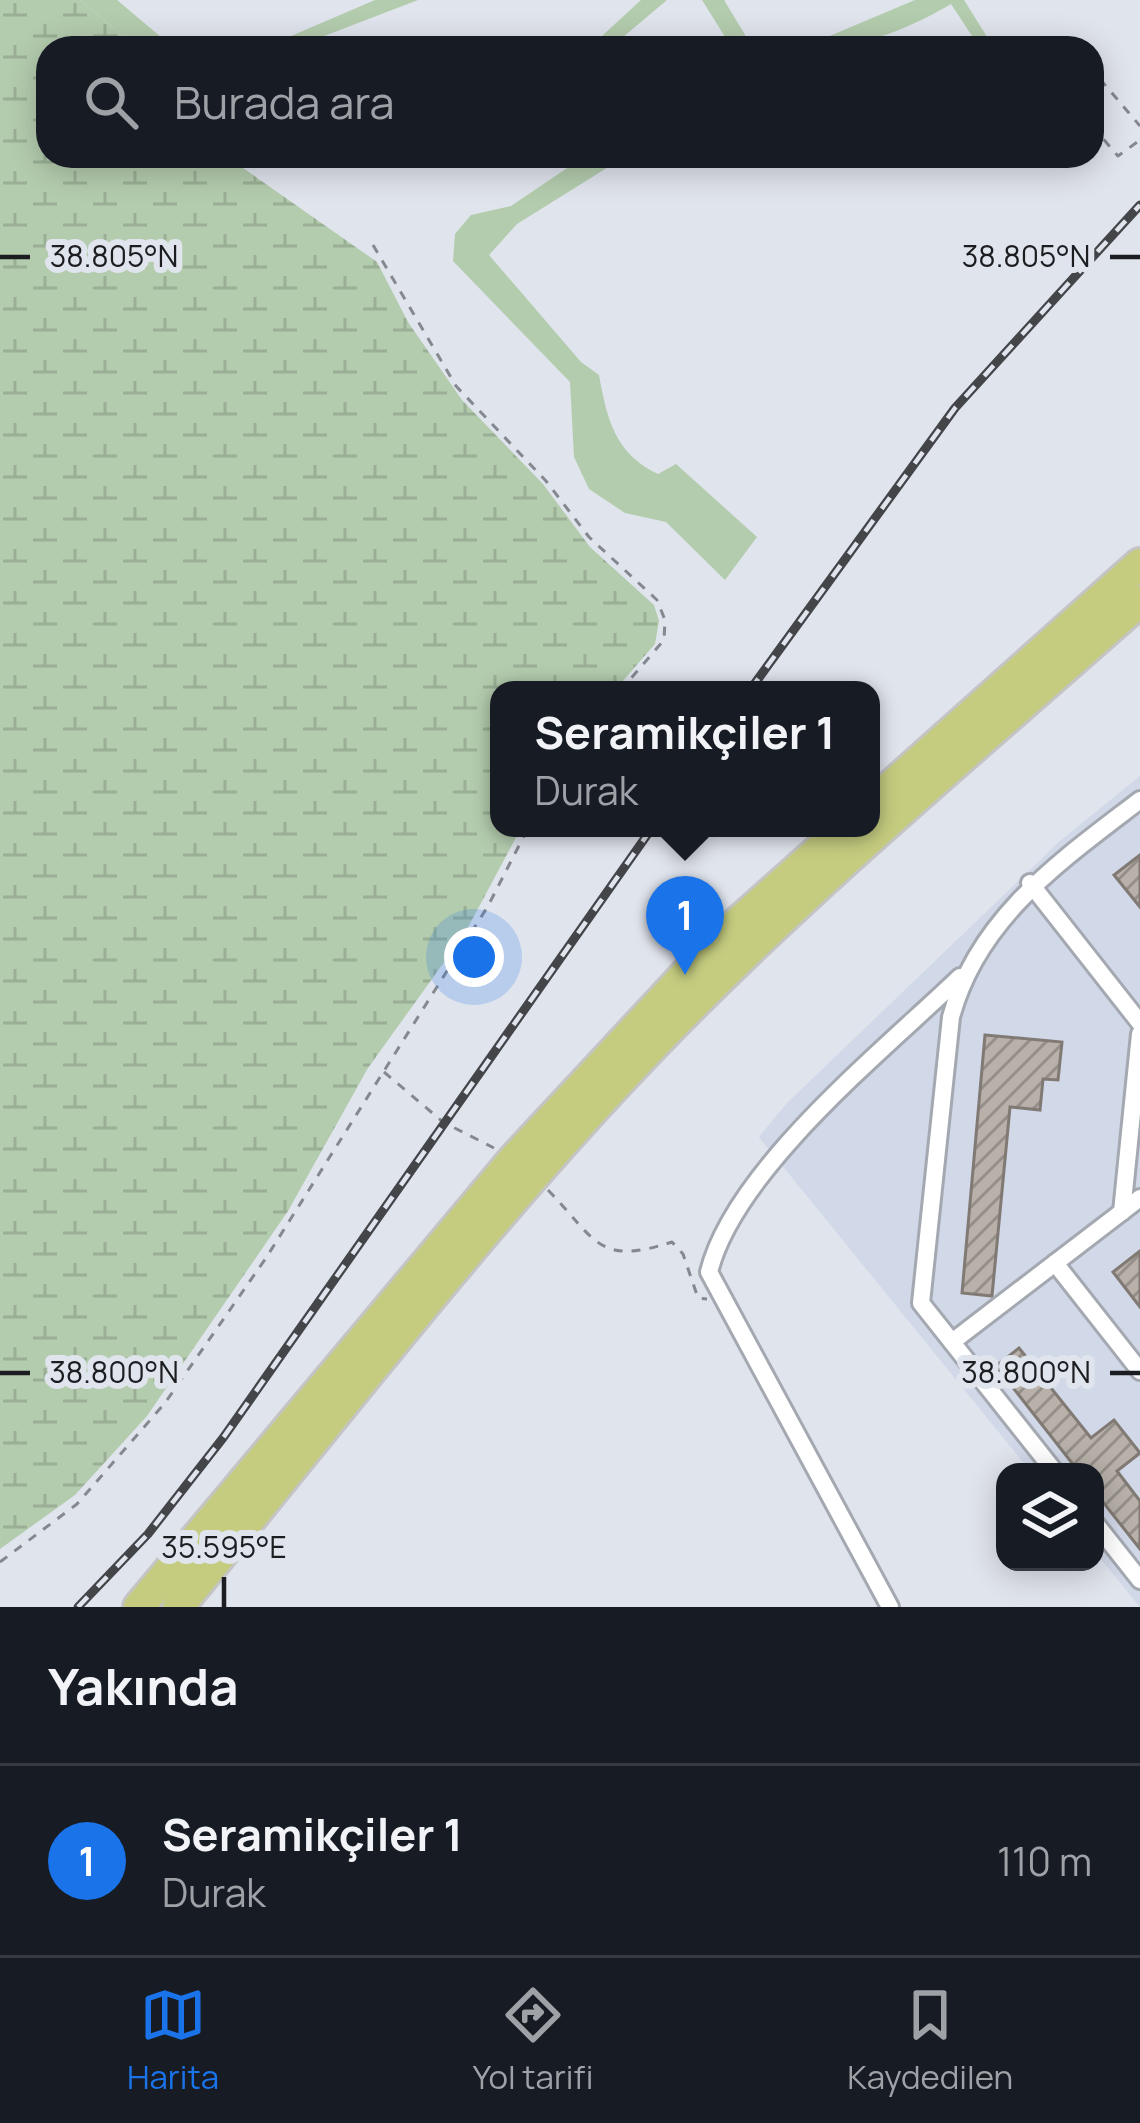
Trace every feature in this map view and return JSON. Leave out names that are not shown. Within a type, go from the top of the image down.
[{"type":"highway","points":[[880,796],[1140,564]]},
{"type":"highway","points":[[880,834],[1140,601]]},
{"type":"highway","points":[[140,1607],[716,942],[834,837]]},
{"type":"highway","points":[[178,1607],[524,1167],[729,969],[876,837]]},
{"type":"street","points":[[890,1607],[721,1301],[709,1273],[718,1237],[756,1184],[815,1117],[962,974],[1030,884],[1138,805]]},
{"type":"street","points":[[1030,884],[1140,1022]]},
{"type":"street","points":[[962,974],[951,1017],[921,1303],[1047,1463]]},
{"type":"street","points":[[1122,1212],[1140,1034]]},
{"type":"street","points":[[952,1342],[1140,1198]]},
{"type":"street","points":[[1055,1263],[1140,1371]]},
{"type":"street","points":[[1104,1534],[1140,1580]]},
{"type":"path","points":[[1104,84],[1140,126]]},
{"type":"path","points":[[1104,140],[1118,156],[1140,140]]},
{"type":"path","points":[[373,245],[470,404],[546,481],[589,537],[657,600],[665,620],[664,640],[629,681]]},
{"type":"path","points":[[0,1562],[76,1504],[143,1433],[266,1258],[488,905],[523,837]]},
{"type":"path","points":[[383,1071],[443,1123],[524,1167],[606,1251],[630,1255],[672,1242],[683,1254],[698,1298],[721,1301]]},
{"type":"shaded area","points":[[1140,776],[1140,1607],[1104,1563],[1104,1463],[1024,1463],[759,1137],[787,1103],[1060,841]]},
{"type":"green space","points":[[0,0],[80,0],[123,36],[36,36],[36,168],[243,168],[377,262],[408,322],[462,400],[543,484],[590,547],[654,605],[659,621],[655,644],[623,681],[490,681],[490,837],[516,837],[465,933],[368,1068],[288,1211],[147,1416],[75,1495],[0,1549]]},
{"type":"green space","points":[[80,0],[117,0],[160,36],[123,36]]},
{"type":"green space","points":[[375,0],[418,0],[324,36],[291,36]]},
{"type":"green space","points":[[641,0],[667,0],[624,36],[602,36]]},
{"type":"green space","points":[[702,0],[724,0],[746,36],[724,36]]},
{"type":"green space","points":[[915,0],[964,0],[986,36],[972,36],[951,4],[882,36],[830,36]]},
{"type":"green space","points":[[567,168],[607,168],[517,224],[489,255],[581,362],[599,375],[615,433],[631,456],[658,474],[676,464],[757,537],[725,580],[666,522],[625,513],[589,489],[574,457],[570,382],[453,261],[455,234],[471,215],[511,206]]},
{"type":"building","points":[[1140,855],[1140,907],[1114,875]]},
{"type":"building","points":[[985,1035],[1062,1042],[1058,1080],[1043,1079],[1040,1110],[1010,1107],[992,1296],[962,1293]]},
{"type":"building","points":[[1140,1251],[1140,1307],[1113,1272]]},
{"type":"building","points":[[1019,1348],[1091,1438],[1114,1420],[1140,1453],[1117,1471],[1140,1501],[1140,1549],[1104,1503],[1104,1463],[1072,1463],[996,1366]]},
{"type":"railway","points":[[757,681],[955,408],[1140,205]]},
{"type":"railway","points":[[78,1607],[148,1534],[223,1438],[646,837]]},
{"type":"place","name":"Seramikçiler 1","points":[[685,975]]}]
